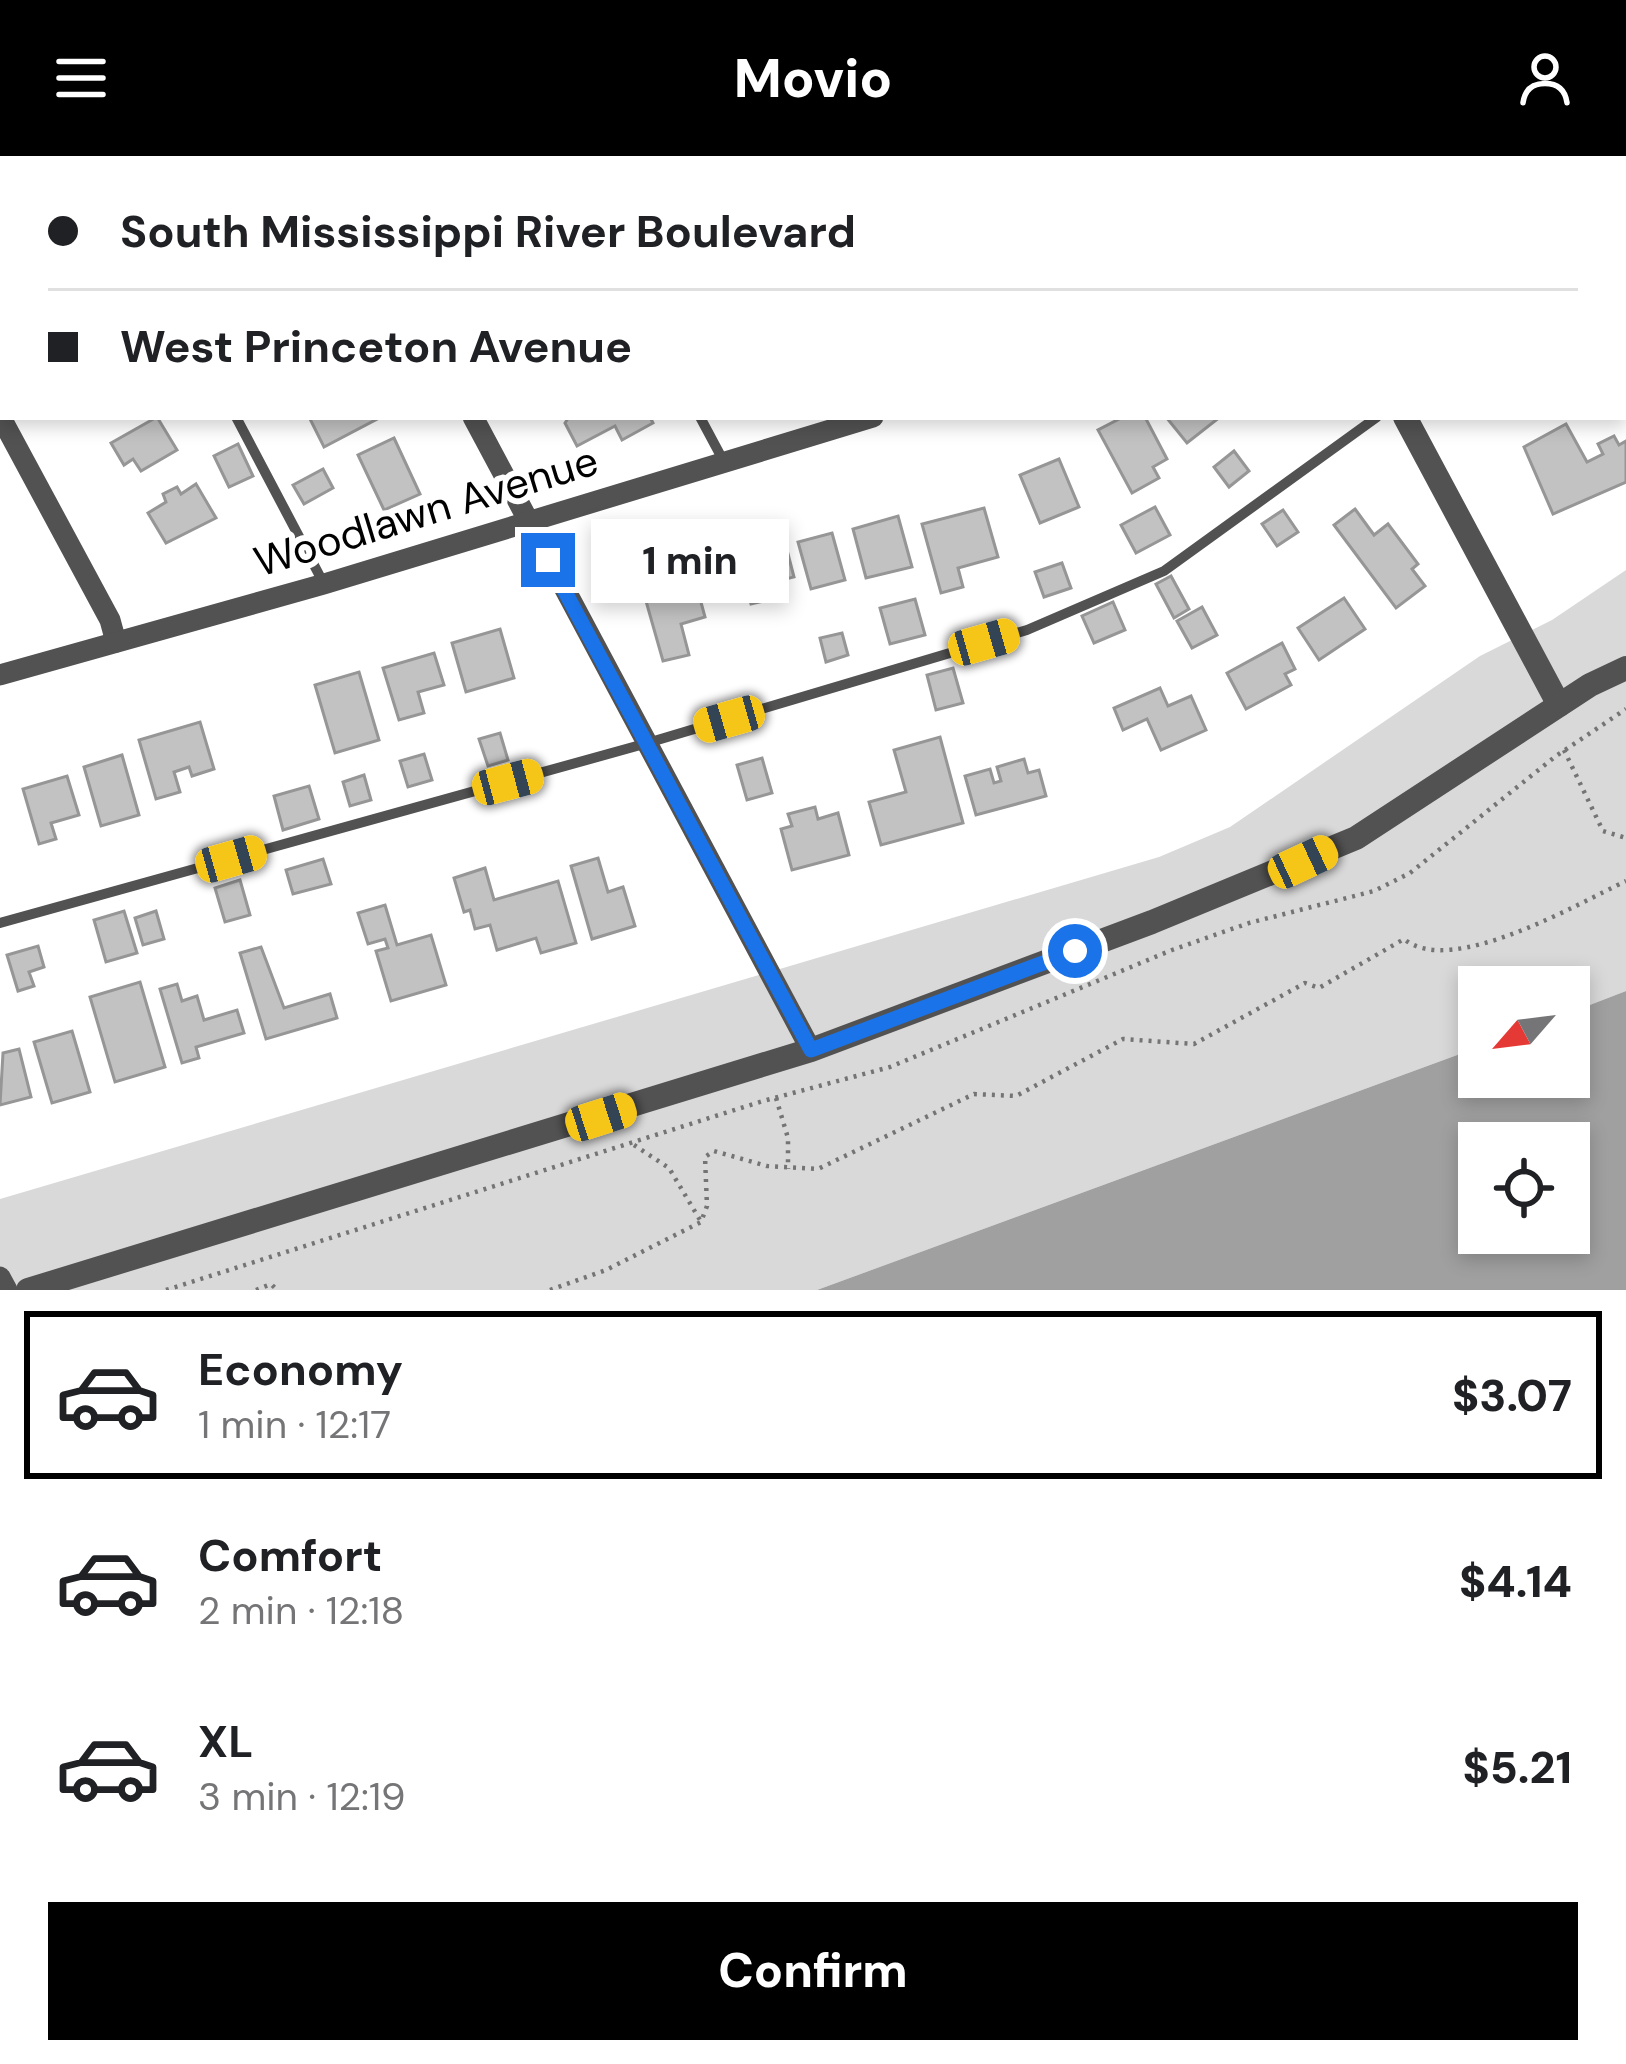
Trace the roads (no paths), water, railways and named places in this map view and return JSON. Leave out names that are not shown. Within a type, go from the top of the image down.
[{"type":"street","points":[[2,420],[110,620],[116,642]]},
{"type":"street","points":[[474,420],[811,1050]]},
{"type":"street","name":"Woodlawn Avenue","points":[[0,675],[324,584],[863,420]]},
{"type":"street","points":[[1407,420],[1559,705]]},
{"type":"street","points":[[28,1290],[384,1186],[811,1050],[1320,854],[1410,807],[1559,705],[1626,668]]},
{"type":"street","points":[[0,1277],[7,1290]]},
{"type":"lane","points":[[238,420],[324,584]]},
{"type":"lane","points":[[702,420],[723,460]]},
{"type":"lane","points":[[0,923],[644,744],[1027,630],[1164,571],[1373,420]]}]
